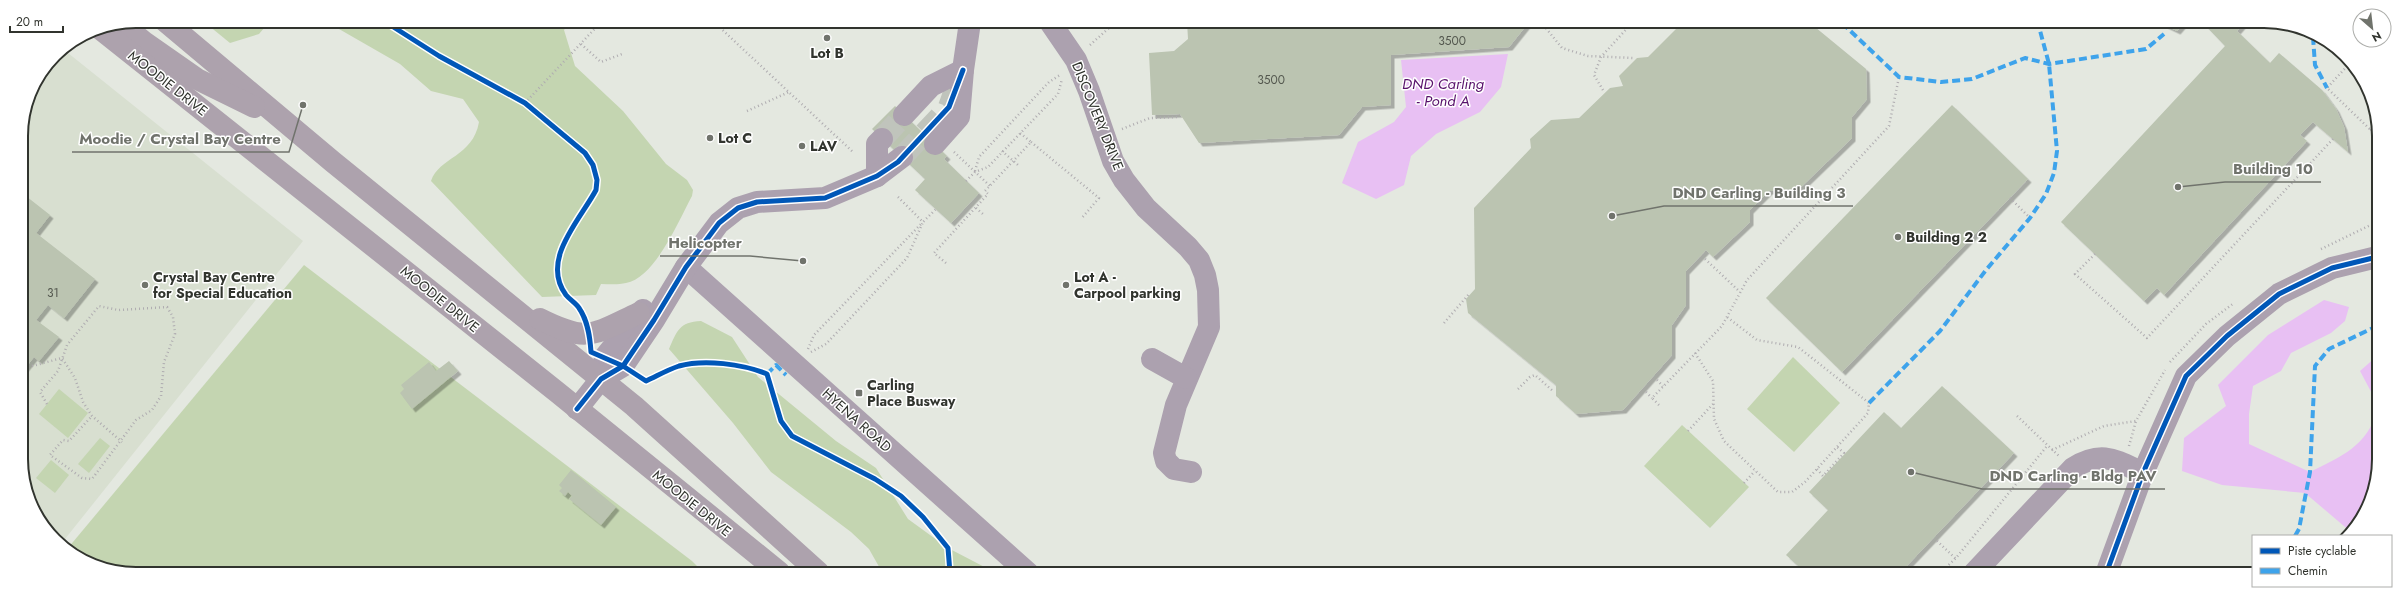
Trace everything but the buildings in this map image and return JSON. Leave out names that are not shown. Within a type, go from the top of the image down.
[{"type":"main road","points":[[127,28],[144,42],[197,79],[286,123]]},
{"type":"main road","points":[[173,28],[286,123],[634,406],[812,567]]},
{"type":"main road","name":"MOODIE DRIVE","points":[[105,33],[773,567]]},
{"type":"main road","points":[[506,302],[565,331],[590,335],[639,313]]},
{"type":"street","points":[[944,147],[959,117],[962,70],[969,28]]},
{"type":"street","name":"DISCOVERY DRIVE","points":[[1054,28],[1076,60],[1090,91],[1113,161],[1133,193],[1188,246],[1199,260],[1205,275],[1208,290],[1209,327],[1202,347],[1186,378],[1176,405],[1164,453],[1166,461],[1174,469],[1191,472]]},
{"type":"street","points":[[909,119],[962,70]]},
{"type":"street","points":[[577,409],[601,379],[623,366],[654,320],[686,267],[719,223],[738,208],[758,202],[825,198],[877,176],[908,173],[897,153],[877,176]]},
{"type":"street","points":[[2108,567],[2133,468],[2186,376],[2226,336],[2279,294],[2332,268],[2372,258]]},
{"type":"street","points":[[601,379],[605,357],[639,313],[686,267]]},
{"type":"street","name":"HYENA ROAD","points":[[686,267],[1021,567]]},
{"type":"street","points":[[1152,359],[1186,378]]},
{"type":"street","points":[[1968,567],[2073,468],[2094,458],[2109,457],[2133,468]]},
{"type":"path","points":[[526,103],[596,28]]},
{"type":"path","points":[[720,28],[854,153]]},
{"type":"path","points":[[1087,48],[1109,28]]},
{"type":"path","points":[[1546,28],[1562,48],[1588,56],[1633,58]]},
{"type":"path","points":[[1603,90],[1594,75],[1602,56],[1627,28]]},
{"type":"path","points":[[581,44],[601,62],[622,54]]},
{"type":"path","points":[[2347,67],[2327,88],[2370,130]]},
{"type":"path","points":[[966,181],[975,172],[988,167],[1058,94],[1064,73],[1049,82],[979,157],[975,172]]},
{"type":"path","points":[[1652,398],[1722,326],[1747,280],[1889,126],[1899,77]]},
{"type":"path","points":[[747,111],[789,92]]},
{"type":"path","points":[[1104,136],[1150,118],[1180,117]]},
{"type":"path","points":[[1020,133],[1099,198],[1081,220]]},
{"type":"path","points":[[2095,254],[2075,274],[2147,338],[2333,139]]},
{"type":"path","points":[[946,263],[934,253],[988,194],[985,190],[1031,142]]},
{"type":"path","points":[[944,147],[990,186]]},
{"type":"path","points":[[1002,151],[1018,165]]},
{"type":"path","points":[[898,197],[923,222]]},
{"type":"path","points":[[2010,198],[2030,218]]},
{"type":"path","points":[[976,208],[984,215]]},
{"type":"path","points":[[923,222],[907,258],[826,344],[807,354],[814,335],[923,222],[936,209]]},
{"type":"path","points":[[1705,259],[1740,292]]},
{"type":"path","points":[[1444,323],[1469,294]]},
{"type":"path","points":[[47,404],[40,392],[58,371],[67,346],[99,306],[118,310],[167,307],[173,317],[175,334],[164,362],[161,396],[152,410],[136,420],[122,442],[92,479],[82,478],[50,455],[63,440],[69,441],[92,416]]},
{"type":"path","points":[[1695,353],[1713,381],[1714,419],[1724,441],[1778,492],[1792,492],[1805,482],[1868,413],[1869,403],[1798,347],[1757,340],[1727,317]]},
{"type":"path","points":[[32,366],[62,358]]},
{"type":"path","points":[[62,358],[75,378],[83,402],[92,416],[122,442]]},
{"type":"path","points":[[1518,389],[1530,377],[1535,375],[1554,392]]},
{"type":"path","points":[[1657,380],[1663,386]]},
{"type":"path","points":[[1646,392],[1659,405]]},
{"type":"path","points":[[1688,431],[1714,404]]},
{"type":"path","points":[[2017,416],[2047,446],[2073,468]]},
{"type":"path","points":[[2133,468],[2136,421]]},
{"type":"path","points":[[1947,567],[1956,558],[2047,446]]},
{"type":"path","points":[[1817,470],[1823,476],[1844,453],[1837,447]]},
{"type":"path","points":[[1744,483],[1755,471]]},
{"type":"path","points":[[1937,541],[1966,567]]},
{"type":"shaded area","name":"Crystal Bay Centre for Special Education","points":[[68,53],[303,241],[65,540],[50,525],[39,507],[30,480],[28,466],[28,129],[36,95],[46,76]]},
{"type":"green space","points":[[212,28],[264,28],[259,34],[230,43]]},
{"type":"green space","points":[[330,28],[566,28],[564,30],[575,66],[623,111],[666,164],[687,180],[693,190],[692,196],[673,233],[656,260],[647,271],[637,279],[623,284],[601,284],[596,295],[542,297],[431,181],[435,173],[463,150],[476,134],[479,122],[463,99],[431,91],[400,64],[339,29]]},
{"type":"green space","points":[[304,265],[698,567],[129,567],[101,561],[82,553],[70,545]]},
{"type":"green space","points":[[701,321],[732,337],[758,377],[836,441],[876,468],[908,519],[948,548],[984,567],[879,567],[869,549],[851,532],[771,472],[733,423],[669,349],[677,332],[688,323]]},
{"type":"green space","points":[[1793,357],[1840,403],[1794,452],[1747,409]]},
{"type":"green space","points":[[59,389],[88,413],[68,438],[39,414]]},
{"type":"green space","points":[[1682,425],[1749,487],[1710,528],[1644,466]]},
{"type":"green space","points":[[100,438],[110,446],[89,473],[78,464]]},
{"type":"green space","points":[[51,460],[69,475],[55,493],[36,478]]},
{"type":"water","name":"DND Carling - Pond A","points":[[1508,54],[1501,87],[1480,112],[1436,134],[1411,156],[1404,185],[1376,199],[1342,183],[1358,142],[1394,122],[1406,107],[1401,60]]},
{"type":"water","points":[[2324,300],[2349,307],[2345,321],[2331,333],[2291,353],[2281,371],[2253,386],[2249,414],[2249,444],[2310,472],[2351,449],[2367,433],[2372,424],[2372,466],[2370,480],[2361,507],[2347,528],[2305,493],[2222,485],[2182,471],[2184,438],[2226,406],[2218,385],[2268,335]]},
{"type":"water","points":[[2372,360],[2372,394],[2360,371]]},
{"type":"tunnel","points":[[902,157],[949,107],[959,79]]},
{"type":"tunnel","points":[[882,139],[904,115]]},
{"type":"marked path","points":[[1847,28],[1899,77],[1941,82],[1972,79],[2025,58],[2049,64],[2146,49],[2164,34]]},
{"type":"marked path","points":[[1869,403],[1940,331],[1986,270],[2030,218],[2046,194],[2054,173],[2057,151],[2049,64],[2039,28]]},
{"type":"marked path","points":[[2313,40],[2315,65],[2327,88]]},
{"type":"marked path","points":[[2296,535],[2299,529],[2310,472],[2315,366],[2329,349],[2372,328]]},
{"type":"marked path","points":[[767,374],[776,365],[786,375]]},
{"type":"cycle path","points":[[395,28],[439,56],[525,103],[585,153],[593,165],[597,180],[596,190],[565,241],[557,268],[559,282],[566,295],[578,306],[585,318],[591,352],[623,366],[646,381],[679,366],[700,363],[735,365],[767,374],[781,421],[792,436],[875,479],[901,496],[923,517],[948,548],[950,567]]},
{"type":"cycle path","points":[[577,409],[601,379],[623,366],[654,320],[686,267],[719,223],[738,208],[757,202],[825,198],[877,176],[898,162],[949,107],[963,70]]},
{"type":"cycle path","points":[[2109,567],[2143,473],[2186,376],[2227,336],[2279,294],[2332,268],[2372,258]]},
{"type":"place","name":"Lot B","points":[[827,38]]},
{"type":"place","name":"Moodie / Crystal Bay Centre","points":[[303,105]]},
{"type":"place","name":"Lot C","points":[[710,138]]},
{"type":"place","name":"LAV","points":[[802,146]]},
{"type":"place","name":"Building 10","points":[[2178,187]]},
{"type":"place","name":"DND Carling - Building 3","points":[[1612,216]]},
{"type":"place","name":"Building 2 2","points":[[1898,237]]},
{"type":"place","name":"Helicopter","points":[[803,261]]},
{"type":"place","name":"Crystal Bay Centre for Special Education","points":[[145,285]]},
{"type":"place","name":"Lot A - Carpool parking","points":[[1066,285]]},
{"type":"place","name":"Carling Place Busway","points":[[859,393]]},
{"type":"place","name":"DND Carling - Bldg PAV","points":[[1911,472]]}]
